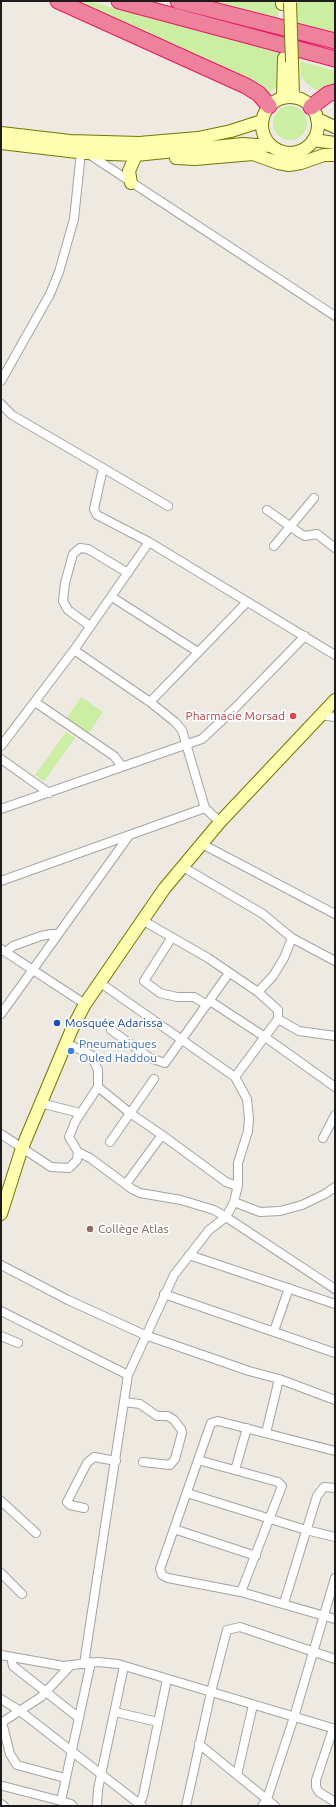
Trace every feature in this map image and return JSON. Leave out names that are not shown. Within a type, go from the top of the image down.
[{"type":"highway","points":[[58,1],[246,86],[259,94],[268,106]]},
{"type":"highway","points":[[119,1],[335,59]]},
{"type":"highway","points":[[178,1],[335,41]]},
{"type":"highway","points":[[314,113],[328,94],[335,92]]},
{"type":"street","points":[[286,2],[288,97]]},
{"type":"street","points":[[314,113],[317,134],[314,140],[306,148],[296,153],[279,152],[270,146],[263,134],[262,121],[268,106],[288,97],[306,102],[314,113],[335,127]]},
{"type":"street","points":[[1,133],[70,140],[139,144],[198,138],[232,131],[262,121]]},
{"type":"street","points":[[314,140],[335,143]]},
{"type":"street","points":[[1,143],[84,152],[136,154],[160,154],[243,144],[270,146]]},
{"type":"street","points":[[84,152],[335,316]]},
{"type":"street","points":[[1,381],[50,294],[59,272],[74,219],[84,152]]},
{"type":"street","points":[[131,183],[129,171],[136,154]]},
{"type":"street","points":[[160,154],[188,158],[257,155],[278,163],[289,165],[324,156],[335,156]]},
{"type":"street","points":[[1,404],[12,415],[168,506]]},
{"type":"street","points":[[103,468],[95,512],[149,542],[335,655]]},
{"type":"street","points":[[274,546],[314,498]]},
{"type":"street","points":[[267,510],[305,536],[319,536],[335,548]]},
{"type":"street","points":[[1,746],[74,650],[149,542]]},
{"type":"street","points":[[90,626],[68,610],[63,601],[65,583],[73,554],[80,548],[88,549],[128,573]]},
{"type":"street","points":[[112,597],[198,652]]},
{"type":"street","points":[[150,702],[247,602]]},
{"type":"street","points":[[1,809],[121,765],[202,739],[213,730],[305,636]]},
{"type":"street","points":[[74,650],[150,702],[175,722],[182,730],[205,808],[220,822]]},
{"type":"street","points":[[1,1214],[22,1148],[40,1103],[85,1004],[99,982],[164,889],[220,822],[335,700]]},
{"type":"street","points":[[35,702],[114,756],[121,765]]},
{"type":"street","points":[[320,715],[335,717]]},
{"type":"street","points":[[1,759],[48,793]]},
{"type":"street","points":[[1,881],[128,837],[205,808]]},
{"type":"street","points":[[1,1014],[128,837]]},
{"type":"street","points":[[202,844],[335,914]]},
{"type":"street","points":[[183,867],[262,914],[292,938],[335,962]]},
{"type":"street","points":[[142,920],[172,937],[258,992],[278,1010],[278,1019],[235,1077]]},
{"type":"street","points":[[4,950],[41,936],[58,934]]},
{"type":"street","points":[[172,937],[144,981],[160,993],[178,997],[194,997],[208,1003],[265,1037],[335,1087]]},
{"type":"street","points":[[258,992],[273,976],[284,958],[292,938]]},
{"type":"street","points":[[4,950],[85,1004]]},
{"type":"street","points":[[111,1030],[150,1058],[161,1063],[165,1063],[229,973]]},
{"type":"street","points":[[60,1801],[79,1718],[128,1375],[145,1335],[174,1275],[209,1230],[226,1216],[234,1202],[238,1184],[238,1163],[248,1131],[249,1119],[247,1099],[235,1077],[99,982]]},
{"type":"street","points":[[278,1019],[299,1031],[335,1036]]},
{"type":"street","points":[[66,1043],[91,1055],[98,1070],[98,1087],[80,1113],[68,1137],[78,1152],[90,1158],[140,1193],[181,1200],[214,1210],[226,1216],[335,1289]]},
{"type":"street","points":[[110,1142],[154,1079]]},
{"type":"street","points":[[98,1087],[130,1114],[162,1134],[226,1182],[234,1185],[238,1184]]},
{"type":"street","points":[[40,1103],[80,1113]]},
{"type":"street","points":[[323,1138],[335,1115]]},
{"type":"street","points":[[1,1134],[44,1164],[57,1168],[69,1168],[73,1165],[77,1160],[78,1152]]},
{"type":"street","points":[[126,1184],[162,1134]]},
{"type":"street","points":[[234,1202],[260,1212],[280,1211],[302,1205],[325,1194],[335,1186]]},
{"type":"street","points":[[189,1255],[335,1304]]},
{"type":"street","points":[[1,1264],[68,1300],[145,1335],[249,1371],[279,1379],[335,1400]]},
{"type":"street","points":[[274,1331],[288,1288]]},
{"type":"street","points":[[164,1294],[335,1353]]},
{"type":"street","points":[[1,1311],[128,1375]]},
{"type":"street","points":[[1,1336],[18,1343]]},
{"type":"street","points":[[266,1433],[279,1379]]},
{"type":"street","points":[[124,1402],[140,1404],[157,1416],[168,1416],[174,1420],[181,1429],[182,1433],[175,1459],[170,1465],[143,1462]]},
{"type":"street","points":[[335,1451],[218,1420],[211,1423],[160,1566],[162,1575],[168,1578],[241,1592],[335,1619]]},
{"type":"street","points":[[235,1470],[247,1428]]},
{"type":"street","points":[[84,1508],[70,1505],[67,1502],[87,1462],[94,1457],[116,1461]]},
{"type":"street","points":[[198,1460],[281,1484],[282,1489],[241,1592]]},
{"type":"street","points":[[284,1604],[319,1492],[327,1486],[335,1488]]},
{"type":"street","points":[[187,1492],[306,1530],[335,1537]]},
{"type":"street","points":[[1,1501],[36,1533]]},
{"type":"street","points":[[174,1529],[256,1556]]},
{"type":"street","points":[[1,1573],[22,1594]]},
{"type":"street","points":[[265,1802],[294,1717],[335,1578]]},
{"type":"street","points":[[186,1806],[225,1633],[230,1628],[240,1627],[312,1653],[335,1659]]},
{"type":"street","points":[[1,1655],[70,1666],[87,1663],[111,1663],[334,1729],[316,1780],[316,1787],[319,1792],[335,1802]]},
{"type":"street","points":[[11,1656],[13,1666],[79,1718]]},
{"type":"street","points":[[65,1778],[17,1765],[10,1754],[2,1722],[46,1693],[70,1666]]},
{"type":"street","points":[[97,1806],[124,1666]]},
{"type":"street","points":[[1,1699],[20,1711],[140,1805],[167,1679]]},
{"type":"street","points":[[237,1774],[253,1705]]},
{"type":"street","points":[[115,1712],[158,1722]]},
{"type":"street","points":[[199,1744],[237,1774],[265,1802],[275,1806]]},
{"type":"street","points":[[4,1786],[71,1804],[72,1806]]},
{"type":"green space","points":[[70,1],[88,1],[280,53],[282,76],[280,84],[268,94]]},
{"type":"green space","points":[[207,1],[278,1],[278,20]]},
{"type":"green space","points":[[296,1],[335,1],[335,36],[298,26]]},
{"type":"green space","points":[[300,61],[335,71],[335,87],[320,92],[307,84],[301,76]]},
{"type":"green space","points":[[287,106],[293,106],[297,107],[304,113],[307,123],[306,130],[300,137],[293,140],[287,140],[283,139],[276,133],[273,126],[273,120],[274,116],[280,109]]},
{"type":"green space","points":[[81,697],[103,712],[88,734],[66,719]]},
{"type":"green space","points":[[66,732],[75,738],[44,781],[35,775]]},
{"type":"place","name":"Pharmacie Morsad","points":[[293,716]]},
{"type":"place","name":"Mosquée Adarissa","points":[[57,1023]]},
{"type":"place","name":"Pneumatiques Ouled Haddou","points":[[71,1051]]},
{"type":"place","name":"Collège Atlas","points":[[90,1229]]}]
